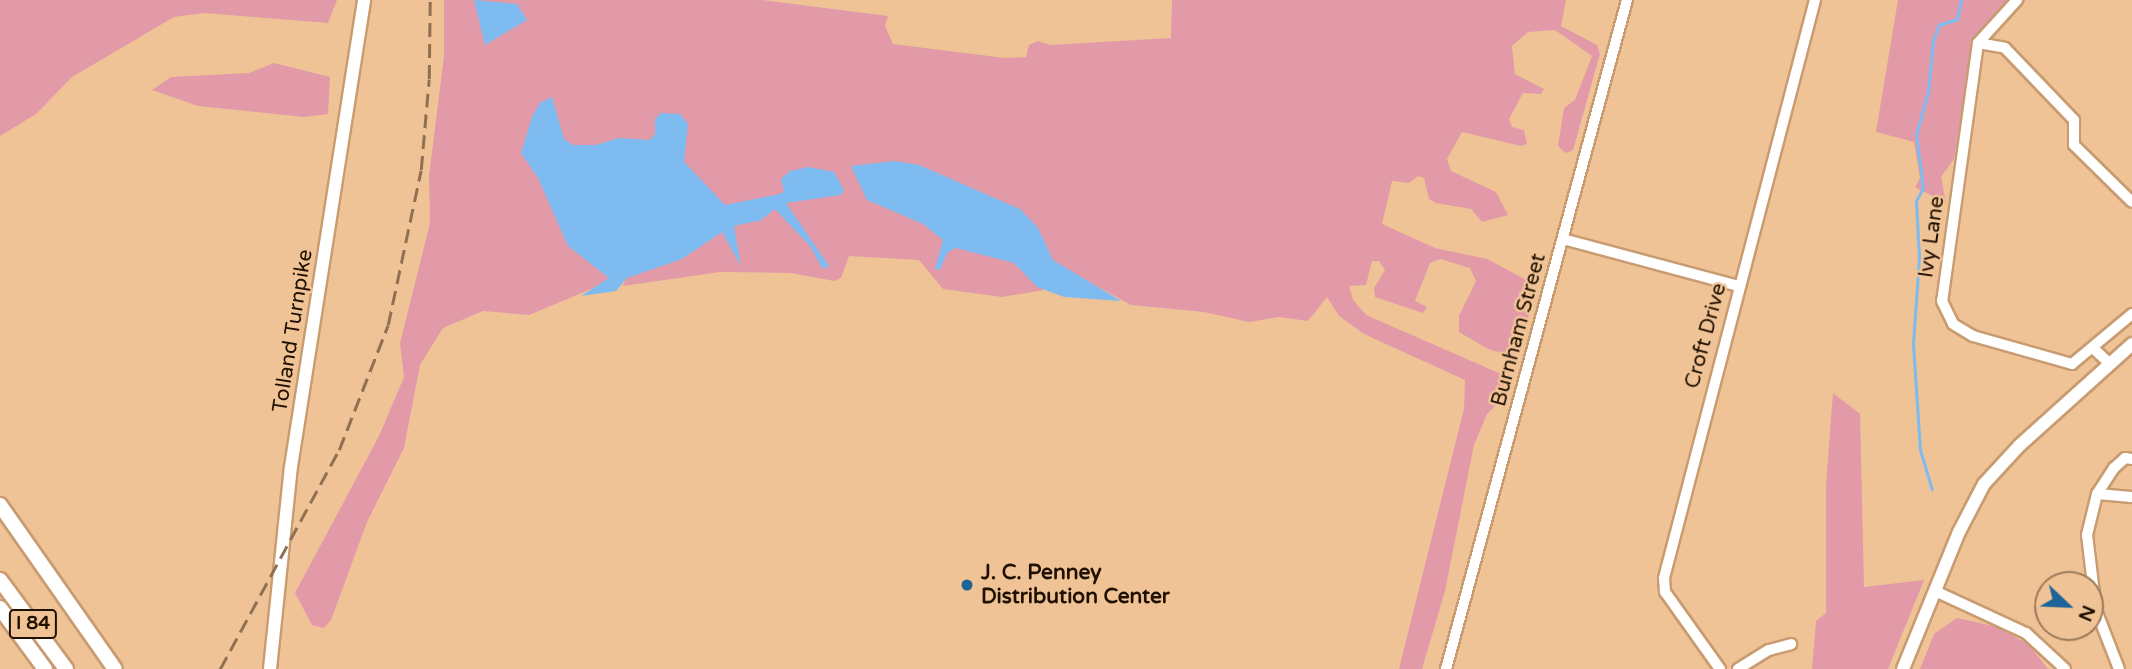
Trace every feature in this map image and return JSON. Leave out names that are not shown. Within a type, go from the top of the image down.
[{"type":"highway","points":[[0,505],[115,669]]},
{"type":"highway","name":"I 84","points":[[0,580],[66,669]]},
{"type":"highway","points":[[0,608],[45,669]]},
{"type":"main road","name":"Tolland Turnpike","points":[[270,669],[287,496],[364,0]]},
{"type":"main road","points":[[1903,669],[1984,484],[2021,444],[2132,344]]},
{"type":"street","name":"Burnham Street","points":[[1446,669],[1627,0]]},
{"type":"street","name":"Croft Drive","points":[[1720,669],[1665,592],[1664,578],[1815,0]]},
{"type":"street","points":[[1978,43],[2017,0]]},
{"type":"street","points":[[1978,43],[2005,48],[2074,120],[2074,145],[2132,202]]},
{"type":"street","name":"Ivy Lane","points":[[1978,43],[1942,301],[1953,324],[1973,336],[2072,364],[2094,349],[2132,314]]},
{"type":"street","points":[[1563,239],[1739,286]]},
{"type":"street","points":[[2094,349],[2110,364]]},
{"type":"street","points":[[2119,669],[2107,644],[2089,575],[2087,535],[2097,494],[2114,468],[2125,458],[2132,458]]},
{"type":"street","points":[[2097,494],[2132,497]]},
{"type":"street","points":[[1935,591],[2026,633],[2065,669]]},
{"type":"street","points":[[1738,669],[1769,650],[1791,645]]},
{"type":"shaded area","points":[[0,0],[337,0],[328,23],[204,13],[174,17],[72,77],[36,114],[0,136]]},
{"type":"shaded area","points":[[444,0],[762,0],[888,16],[885,26],[893,44],[1005,58],[1026,57],[1029,45],[1038,41],[1050,45],[1171,38],[1172,0],[1566,0],[1561,26],[1597,45],[1600,54],[1573,150],[1566,153],[1558,146],[1564,108],[1575,100],[1592,56],[1555,30],[1528,32],[1512,46],[1515,74],[1544,89],[1541,94],[1523,93],[1509,119],[1512,127],[1524,130],[1527,144],[1521,146],[1462,132],[1447,159],[1451,171],[1496,192],[1508,215],[1482,222],[1471,209],[1436,203],[1429,199],[1424,178],[1418,176],[1409,183],[1392,181],[1382,224],[1435,248],[1487,259],[1530,282],[1535,292],[1519,350],[1511,356],[1488,349],[1459,332],[1459,316],[1476,281],[1470,268],[1440,259],[1430,263],[1415,301],[1427,307],[1423,313],[1375,297],[1374,288],[1385,270],[1379,261],[1372,261],[1366,285],[1349,286],[1353,300],[1366,315],[1508,377],[1501,400],[1487,414],[1474,445],[1445,591],[1422,669],[1399,669],[1464,409],[1465,380],[1364,334],[1339,316],[1327,297],[1308,321],[1279,317],[1249,322],[1204,312],[1131,305],[1072,273],[1017,266],[1044,290],[1002,297],[943,289],[919,260],[849,256],[841,278],[834,281],[791,273],[720,272],[623,286],[625,281],[596,287],[529,315],[483,311],[443,328],[420,365],[404,448],[367,522],[331,620],[324,628],[312,625],[295,593],[379,436],[404,377],[400,343],[430,223],[429,176],[444,56]]},
{"type":"shaded area","points":[[1898,0],[2026,0],[1971,54],[1954,159],[1941,177],[1946,203],[1915,187],[1920,178],[1914,142],[1876,132]]},
{"type":"shaded area","points":[[274,63],[330,77],[328,114],[304,117],[198,106],[152,90],[171,77],[249,73]]},
{"type":"shaded area","points":[[1833,393],[1860,414],[1864,587],[1924,580],[1888,669],[1812,669],[1816,621],[1826,613],[1826,485]]},
{"type":"shaded area","points":[[1957,618],[1998,627],[2029,645],[2048,669],[1920,669],[1934,634]]},
{"type":"water","points":[[474,0],[517,4],[527,20],[485,45]]},
{"type":"water","points":[[552,97],[564,139],[573,145],[596,145],[619,138],[650,140],[655,134],[655,119],[661,113],[680,114],[688,124],[684,162],[725,205],[780,194],[784,191],[781,179],[790,171],[809,167],[834,172],[844,190],[841,195],[786,203],[829,266],[823,269],[810,246],[775,209],[761,220],[734,226],[741,266],[722,232],[682,259],[627,278],[616,291],[581,296],[609,278],[568,246],[538,178],[521,153],[532,117],[540,103]]},
{"type":"water","points":[[895,161],[919,165],[1020,209],[1038,228],[1053,260],[1121,301],[1064,297],[1037,287],[1014,263],[956,248],[947,253],[940,270],[935,269],[943,240],[923,224],[867,200],[851,166]]},
{"type":"waterway","points":[[1932,490],[1920,450],[1913,344],[1919,258],[1916,201],[1923,188],[1916,135],[1928,92],[1933,41],[1939,25],[1957,19],[1961,0]]},
{"type":"railway","points":[[220,669],[339,450],[388,325],[421,170],[429,79],[430,0]]},
{"type":"place","name":"J. C. Penney Distribution Center","points":[[967,585]]}]
